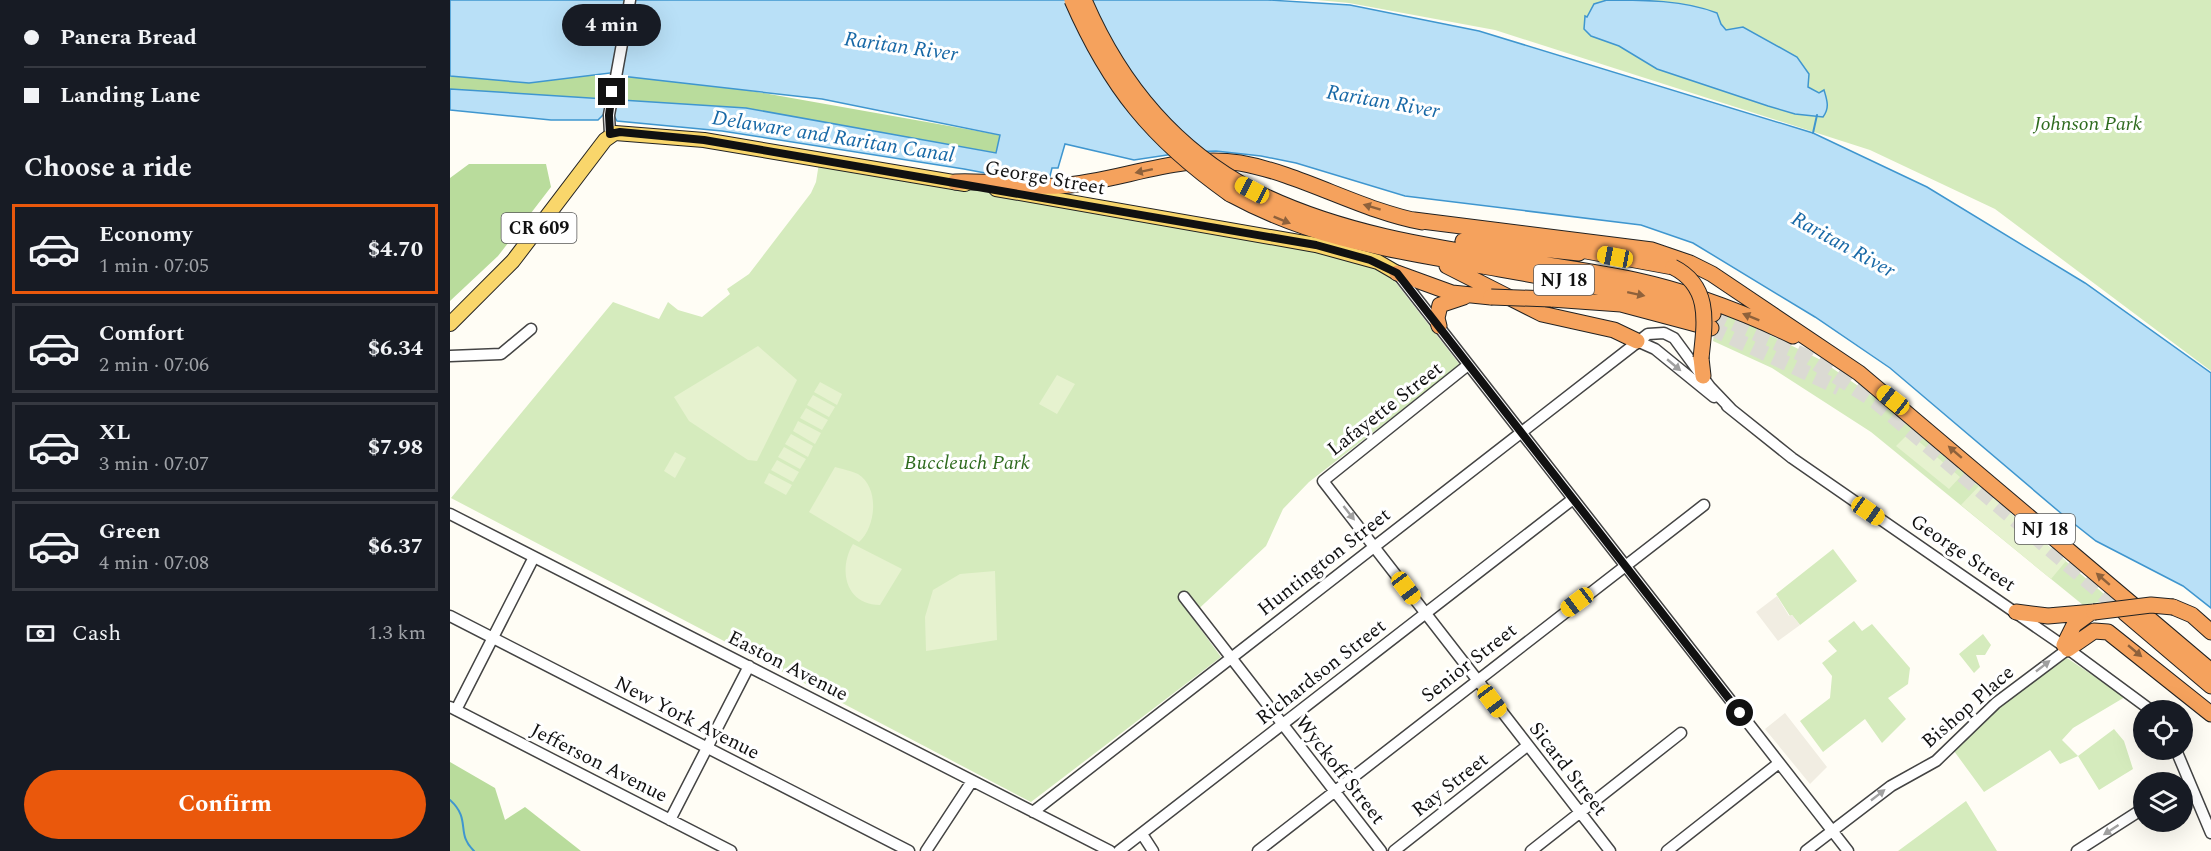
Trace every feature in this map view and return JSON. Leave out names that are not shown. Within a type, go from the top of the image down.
[{"type":"highway","name":"NJ 18","points":[[1072,0],[1088,36],[1132,105],[1179,156],[1230,194],[1303,228],[1341,239],[1641,295],[1712,321],[1621,304],[1469,297]]},
{"type":"highway","name":"NJ 18","points":[[1084,0],[1114,62],[1149,109],[1200,157],[1226,176],[1252,190],[1318,218],[1405,241],[1635,280],[1685,292],[1761,320],[1859,372],[2211,671]]},
{"type":"highway","points":[[955,182],[981,180],[1058,186],[1182,163],[1212,161],[1250,166],[1414,220],[1673,267],[1692,280],[1702,299],[1706,321],[1701,358],[1703,376]]},
{"type":"highway","points":[[1318,218],[1407,234],[1615,257]]},
{"type":"highway","points":[[1414,220],[1634,247],[1670,255],[1712,274],[1859,372]]},
{"type":"highway","points":[[1413,254],[1457,270],[1542,314],[1614,330],[1637,341]]},
{"type":"highway","points":[[1397,273],[1469,297]]},
{"type":"highway","points":[[1439,326],[1437,318],[1440,305],[1451,299],[1469,297]]},
{"type":"highway","points":[[2016,612],[2074,618],[2094,612],[2151,605],[2173,607],[2192,615],[2211,632]]},
{"type":"highway","points":[[2125,613],[2211,686]]},
{"type":"highway","points":[[2066,647],[2074,618]]},
{"type":"highway","points":[[2066,647],[2094,631],[2112,633],[2211,714]]},
{"type":"main road","name":"George Street","points":[[610,134],[620,132],[704,140],[1316,245],[1370,260],[1397,273]]},
{"type":"main road","name":"CR 609","points":[[453,318],[513,261],[610,134]]},
{"type":"street","points":[[610,134],[609,115],[612,92],[630,0]]},
{"type":"street","points":[[1397,273],[1848,851]]},
{"type":"street","points":[[450,356],[501,354],[531,329]]},
{"type":"street","points":[[1637,341],[1648,334],[1669,335],[1679,343],[1731,410]]},
{"type":"street","name":"George Street","points":[[1637,341],[1655,349],[1792,458],[2066,647],[2137,700]]},
{"type":"street","name":"Huntington Street","points":[[1033,812],[1637,341]]},
{"type":"street","name":"Lafayette Street","points":[[1323,481],[1468,365]]},
{"type":"street","name":"Sicard Street","points":[[1323,481],[1610,851]]},
{"type":"street","name":"Richardson Street","points":[[1119,851],[1573,500]]},
{"type":"street","name":"Senior Street","points":[[1257,851],[1704,505]]},
{"type":"street","name":"Easton Avenue","points":[[450,514],[1110,851]]},
{"type":"street","points":[[453,709],[493,638],[534,557]]},
{"type":"street","name":"Wyckoff Street","points":[[1184,597],[1381,851]]},
{"type":"street","name":"New York Avenue","points":[[450,616],[909,851]]},
{"type":"street","name":"Bishop Place","points":[[1806,851],[1891,786],[1936,761],[1996,703],[2066,647]]},
{"type":"street","points":[[670,820],[749,666]]},
{"type":"street","name":"Jefferson Avenue","points":[[453,709],[731,851]]},
{"type":"street","points":[[1531,851],[1682,734]]},
{"type":"street","name":"Ray Street","points":[[1394,851],[1527,746]]},
{"type":"street","points":[[1666,851],[1779,763]]},
{"type":"street","points":[[927,851],[972,781]]},
{"type":"street","points":[[2193,797],[2211,833]]},
{"type":"street","points":[[2077,851],[2133,815]]},
{"type":"street","points":[[1142,834],[1153,851]]},
{"type":"green space","name":"Johnson Park","points":[[1317,0],[2211,0],[2211,371],[1995,209],[1870,150],[1495,30],[1349,3]]},
{"type":"green space","points":[[582,75],[609,75],[606,100],[450,89],[450,76],[529,83]]},
{"type":"green space","points":[[621,76],[729,87],[1000,135],[996,153],[746,108],[616,101]]},
{"type":"green space","name":"Buccleuch Park","points":[[819,163],[1319,250],[1381,270],[1393,279],[1460,365],[1309,482],[1283,509],[1266,546],[1191,616],[1221,657],[1031,802],[451,498],[613,302],[659,319],[668,302],[678,310],[702,317],[730,294],[727,289],[749,274],[811,193],[816,182]]},
{"type":"green space","points":[[469,164],[546,164],[551,187],[498,256],[450,301],[450,178]]},
{"type":"green space","points":[[1717,309],[1819,359],[1880,401],[2111,600],[2083,605],[1871,432],[1772,368],[1713,341]]},
{"type":"green space","points":[[758,346],[797,380],[757,461],[748,460],[689,421],[674,397]]},
{"type":"green space","points":[[1057,375],[1075,384],[1057,414],[1039,404]]},
{"type":"green space","points":[[820,382],[842,394],[837,405],[814,392]]},
{"type":"green space","points":[[813,395],[835,407],[829,417],[807,405]]},
{"type":"green space","points":[[806,408],[828,420],[822,430],[800,418]]},
{"type":"green space","points":[[798,421],[821,433],[815,444],[793,431]]},
{"type":"green space","points":[[1909,433],[1960,477],[1949,489],[1896,446]]},
{"type":"green space","points":[[791,434],[813,446],[808,457],[785,444]]},
{"type":"green space","points":[[784,447],[806,459],[800,469],[778,457]]},
{"type":"green space","points":[[675,452],[686,458],[675,478],[664,471]]},
{"type":"green space","points":[[777,460],[799,472],[793,482],[771,470]]},
{"type":"green space","points":[[835,467],[858,474],[870,488],[872,518],[865,535],[859,542],[809,512]]},
{"type":"green space","points":[[769,473],[792,485],[786,495],[764,483]]},
{"type":"green space","points":[[1979,486],[2066,561],[2051,579],[1961,505]]},
{"type":"green space","points":[[853,544],[902,569],[880,605],[859,599],[848,584],[846,564]]},
{"type":"green space","points":[[1833,549],[1857,581],[1800,625],[1792,615],[1790,616],[1776,594]]},
{"type":"green space","points":[[995,571],[997,640],[926,651],[925,617],[933,590],[960,574]]},
{"type":"green space","points":[[1854,621],[1862,631],[1872,624],[1910,668],[1908,684],[1888,698],[1906,719],[1882,743],[1865,719],[1823,752],[1800,721],[1830,698],[1832,676],[1822,663],[1837,651],[1828,641]]},
{"type":"green space","points":[[1983,634],[1991,645],[1985,655],[1976,655],[1980,667],[1974,673],[1959,654]]},
{"type":"green space","points":[[2064,656],[2125,697],[2073,728],[2062,740],[2078,756],[2060,764],[2050,750],[1984,792],[1954,751],[1992,712]]},
{"type":"green space","points":[[2114,729],[2124,741],[2133,769],[2099,790],[2078,756]]},
{"type":"green space","points":[[450,762],[495,788],[505,820],[525,807],[581,851],[450,851]]},
{"type":"green space","points":[[1966,801],[1997,851],[1898,851]]},
{"type":"shaded area","points":[[1777,596],[1789,616],[1792,615],[1800,625],[1778,641],[1756,612]]},
{"type":"shaded area","points":[[1785,713],[1827,767],[1810,784],[1765,729]]},
{"type":"water","points":[[450,0],[1268,0],[1350,5],[1479,31],[1813,133],[1927,187],[2085,283],[2211,373],[2211,608],[2183,586],[2096,541],[1890,368],[1815,317],[1693,243],[1641,225],[1405,196],[1296,163],[1216,151],[1187,152],[1134,160],[1065,144],[1058,168],[1052,168],[1049,180],[989,176],[985,173],[964,169],[722,131],[617,121],[613,114],[604,114],[598,120],[551,120],[450,110],[450,89],[746,108],[996,153],[1000,135],[822,99],[621,76],[618,72],[529,83],[450,76]]},
{"type":"water","points":[[1607,0],[1677,3],[1717,13],[1726,30],[1743,27],[1797,57],[1809,74],[1808,87],[1819,93],[1824,90],[1827,104],[1825,114],[1823,117],[1795,114],[1657,69],[1619,46],[1591,36],[1584,29],[1585,16],[1587,17],[1594,4]]},
{"type":"waterway","points":[[1813,133],[1817,115]]},
{"type":"waterway","points":[[450,800],[457,807],[465,838],[474,851]]},
{"type":"tunnel","points":[[1713,314],[1803,355],[1876,402],[2125,613]]},
{"type":"tunnel","points":[[1711,328],[1839,388]]},
{"type":"route","points":[[612,92],[609,115],[610,134],[620,132],[704,140],[1114,209],[1316,245],[1387,266],[1397,273],[1439,326],[1740,713]]},
{"type":"water label","name":"Raritan River","points":[[901,47]]},
{"type":"water label","name":"Raritan River","points":[[1383,102]]},
{"type":"water label","name":"Delaware and Raritan Canal","points":[[833,137]]},
{"type":"water label","name":"Raritan River","points":[[1843,245]]}]
